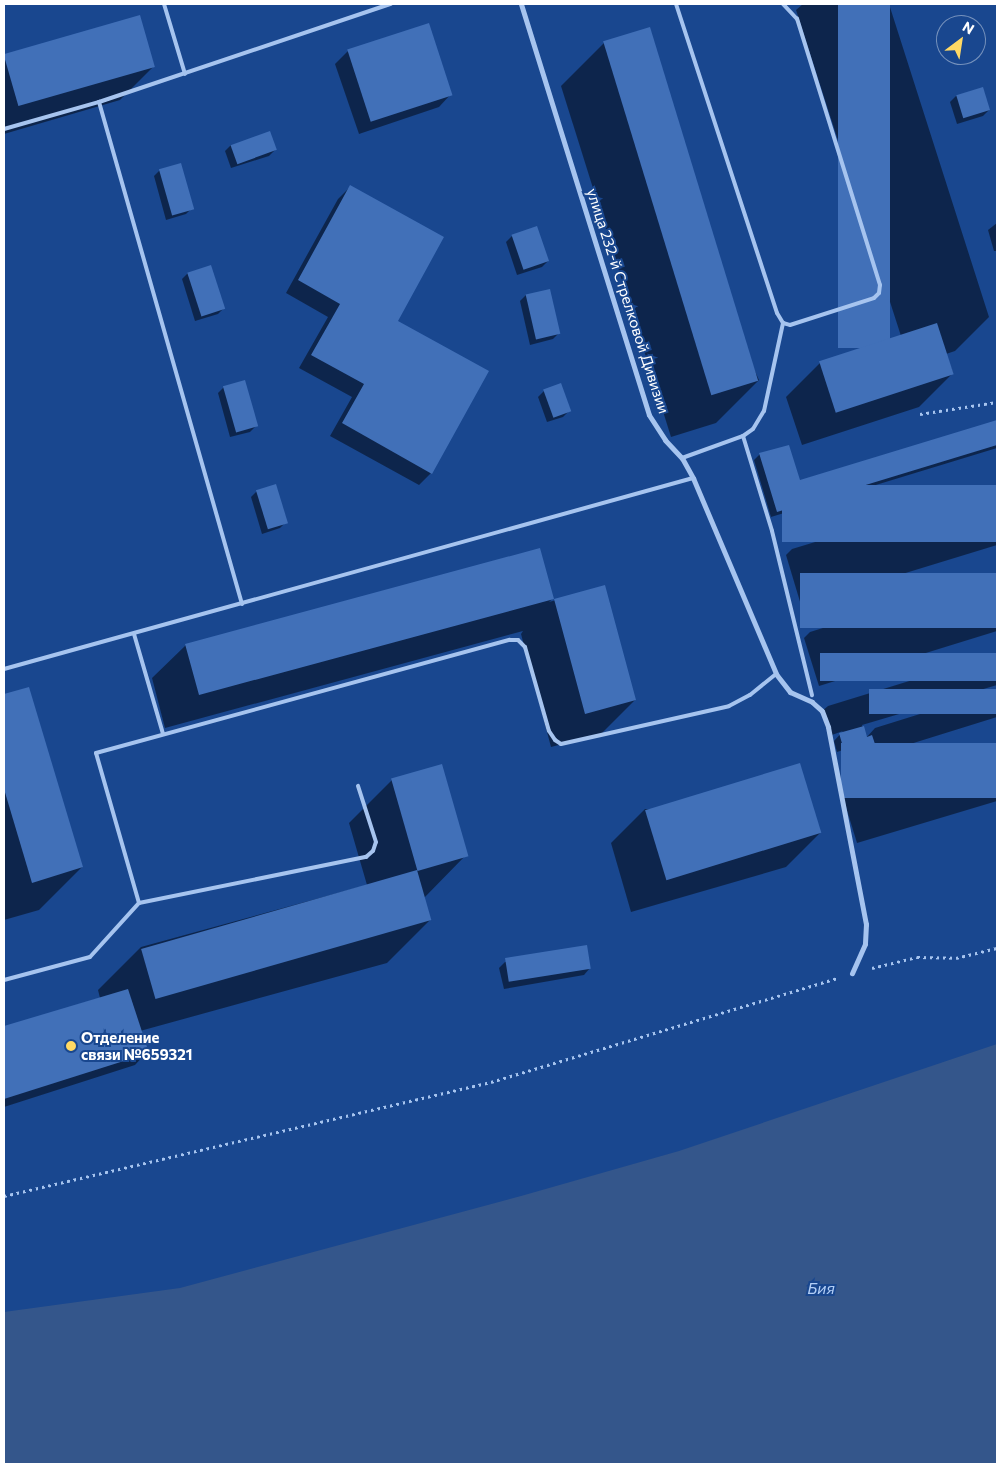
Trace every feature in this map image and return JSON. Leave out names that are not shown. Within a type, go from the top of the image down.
[{"type":"street","name":"улица 232-й Стрелковой Дивизии","points":[[521,4],[649,415],[665,440],[682,458],[693,478],[776,674],[790,692],[812,702],[822,710],[828,727],[866,924],[865,944],[852,973]]},
{"type":"lane","points":[[164,4],[185,74]]},
{"type":"lane","points":[[4,129],[99,102],[391,4]]},
{"type":"lane","points":[[676,4],[783,322],[764,411],[753,429],[743,436],[682,458]]},
{"type":"lane","points":[[783,4],[797,18],[880,285],[880,293],[874,298],[790,325],[783,322]]},
{"type":"lane","points":[[99,102],[242,604]]},
{"type":"lane","points":[[743,436],[772,531],[812,695]]},
{"type":"lane","points":[[4,669],[693,478]]},
{"type":"lane","points":[[134,634],[163,734]]},
{"type":"lane","points":[[139,903],[96,754],[510,640],[518,640],[525,647],[549,731],[555,740],[561,744],[729,706],[750,695],[776,674]]},
{"type":"lane","points":[[4,980],[90,957],[139,903],[366,857],[373,851],[376,842],[358,786]]},
{"type":"path","points":[[920,414],[997,402]]},
{"type":"path","points":[[4,1196],[491,1082],[852,973],[917,957],[956,958],[997,948]]},
{"type":"water","name":"Бия","points":[[997,1044],[997,1464],[4,1464],[4,1312],[180,1288],[521,1196],[679,1151]]},
{"type":"building","points":[[838,4],[890,4],[890,348],[838,348]]},
{"type":"building","points":[[140,15],[155,67],[18,106],[4,54]]},
{"type":"building","points":[[429,23],[452,95],[371,122],[347,50]]},
{"type":"building","points":[[650,27],[758,381],[711,395],[603,41]]},
{"type":"building","points":[[983,87],[990,110],[963,118],[956,95]]},
{"type":"building","points":[[270,131],[277,150],[237,164],[231,145]]},
{"type":"building","points":[[181,163],[194,209],[172,215],[159,169]]},
{"type":"building","points":[[350,185],[444,237],[398,321],[489,371],[432,474],[342,423],[364,384],[311,355],[340,304],[298,280]]},
{"type":"building","points":[[537,226],[549,261],[524,270],[511,235]]},
{"type":"building","points":[[211,265],[225,309],[201,316],[187,273]]},
{"type":"building","points":[[550,289],[560,334],[536,339],[526,295]]},
{"type":"building","points":[[937,323],[954,374],[836,413],[819,361]]},
{"type":"building","points":[[245,380],[258,426],[236,432],[223,386]]},
{"type":"building","points":[[561,383],[571,411],[553,418],[543,389]]},
{"type":"building","points":[[997,420],[997,445],[777,512],[759,453],[789,445],[800,480]]},
{"type":"building","points":[[276,484],[288,523],[268,529],[256,490]]},
{"type":"building","points":[[782,485],[997,485],[997,542],[782,542]]},
{"type":"building","points":[[540,548],[554,599],[199,695],[185,644]]},
{"type":"building","points":[[800,573],[997,573],[997,628],[800,628]]},
{"type":"building","points":[[605,585],[636,700],[585,714],[554,599]]},
{"type":"building","points":[[820,653],[997,653],[997,681],[820,681]]},
{"type":"building","points":[[29,687],[83,867],[32,883],[4,789],[4,694]]},
{"type":"building","points":[[869,689],[997,689],[997,714],[869,714]]},
{"type":"building","points":[[864,726],[867,737],[872,735],[877,750],[852,757],[849,745],[843,747],[839,733]]},
{"type":"building","points":[[841,743],[997,743],[997,798],[841,798]]},
{"type":"building","points":[[800,763],[821,833],[666,880],[645,810]]},
{"type":"building","points":[[442,764],[468,856],[418,871],[391,779]]},
{"type":"building","points":[[417,870],[431,920],[155,999],[141,949]]},
{"type":"building","points":[[587,945],[591,969],[509,982],[505,958]]},
{"type":"building","points":[[128,989],[149,1053],[4,1099],[4,1026]]},
{"type":"place","name":"Отделение связи №659321","points":[[71,1046]]}]
